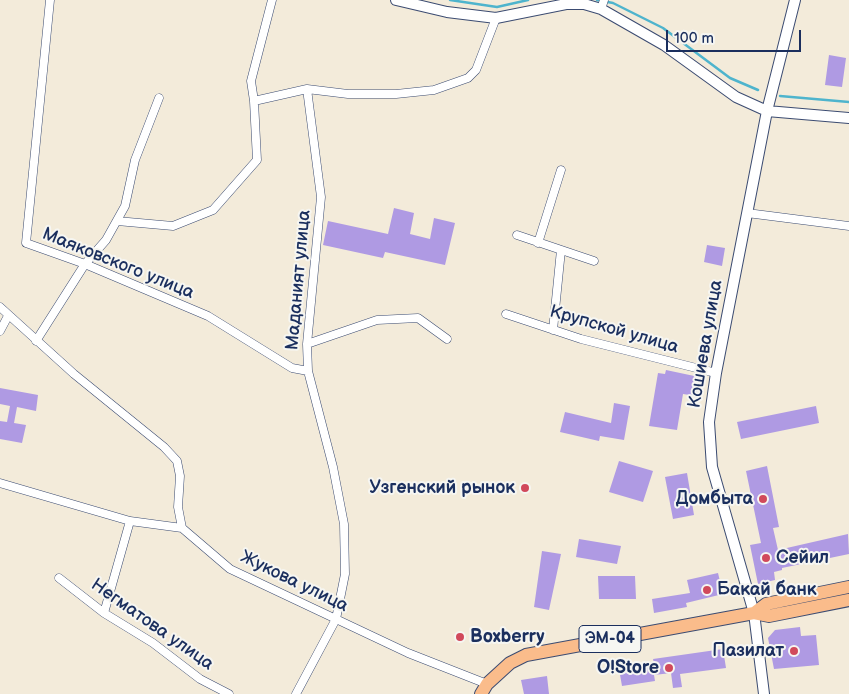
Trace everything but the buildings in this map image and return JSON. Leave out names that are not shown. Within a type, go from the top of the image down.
[{"type":"main road","name":"ЭМ-04","points":[[754,613],[766,604],[849,587]]},
{"type":"main road","name":"ЭМ-04","points":[[484,689],[510,663],[526,655],[754,613],[769,616],[849,600]]},
{"type":"street","name":"Маяковского улица","points":[[50,0],[26,244],[85,264],[208,316],[292,368],[308,372]]},
{"type":"street","points":[[117,221],[173,226],[212,210],[257,160],[251,81],[272,0]]},
{"type":"street","points":[[396,0],[447,12],[496,18],[566,4],[602,4],[664,45],[736,97],[767,111],[849,118]]},
{"type":"street","name":"Кошиева улица","points":[[764,694],[754,613],[712,467],[709,422],[716,373],[767,111],[795,0]]},
{"type":"street","points":[[254,101],[308,89],[348,94],[396,94],[434,90],[468,78],[476,70],[496,18]]},
{"type":"street","name":"Маданият улица","points":[[308,89],[321,197],[307,344],[308,372],[325,429],[344,524],[345,574],[336,619]]},
{"type":"street","points":[[36,341],[85,264],[106,240],[125,206],[135,160],[159,98]]},
{"type":"street","points":[[538,242],[561,170]]},
{"type":"street","points":[[747,213],[849,226]]},
{"type":"street","points":[[517,235],[594,261]]},
{"type":"street","points":[[553,330],[561,250]]},
{"type":"street","points":[[0,307],[36,341],[164,447],[177,461],[180,476],[178,507],[182,528],[130,521],[0,483]]},
{"type":"street","name":"Крупской улица","points":[[506,314],[553,330],[716,373]]},
{"type":"street","points":[[0,331],[8,316]]},
{"type":"street","points":[[307,344],[377,320],[418,318],[447,339]]},
{"type":"street","points":[[104,613],[130,521]]},
{"type":"street","name":"Жукова улица","points":[[182,528],[230,569],[484,689]]},
{"type":"street","name":"Негматова улица","points":[[59,578],[104,613],[154,643],[200,679],[229,694]]},
{"type":"street","points":[[296,694],[336,619]]},
{"type":"waterway","points":[[450,0],[497,7],[528,0]]},
{"type":"waterway","points":[[597,0],[613,3],[663,28],[730,78],[758,90]]},
{"type":"waterway","points":[[780,96],[849,102]]},
{"type":"place","name":"Узгенский рынок","points":[[525,488]]},
{"type":"place","name":"Домбыта","points":[[763,499]]},
{"type":"place","name":"Сейил","points":[[766,558]]},
{"type":"place","name":"Бакай банк","points":[[707,590]]},
{"type":"place","name":"Boxberry","points":[[460,637]]},
{"type":"place","name":"Пазилат","points":[[794,651]]},
{"type":"place","name":"O!Store","points":[[669,668]]}]
